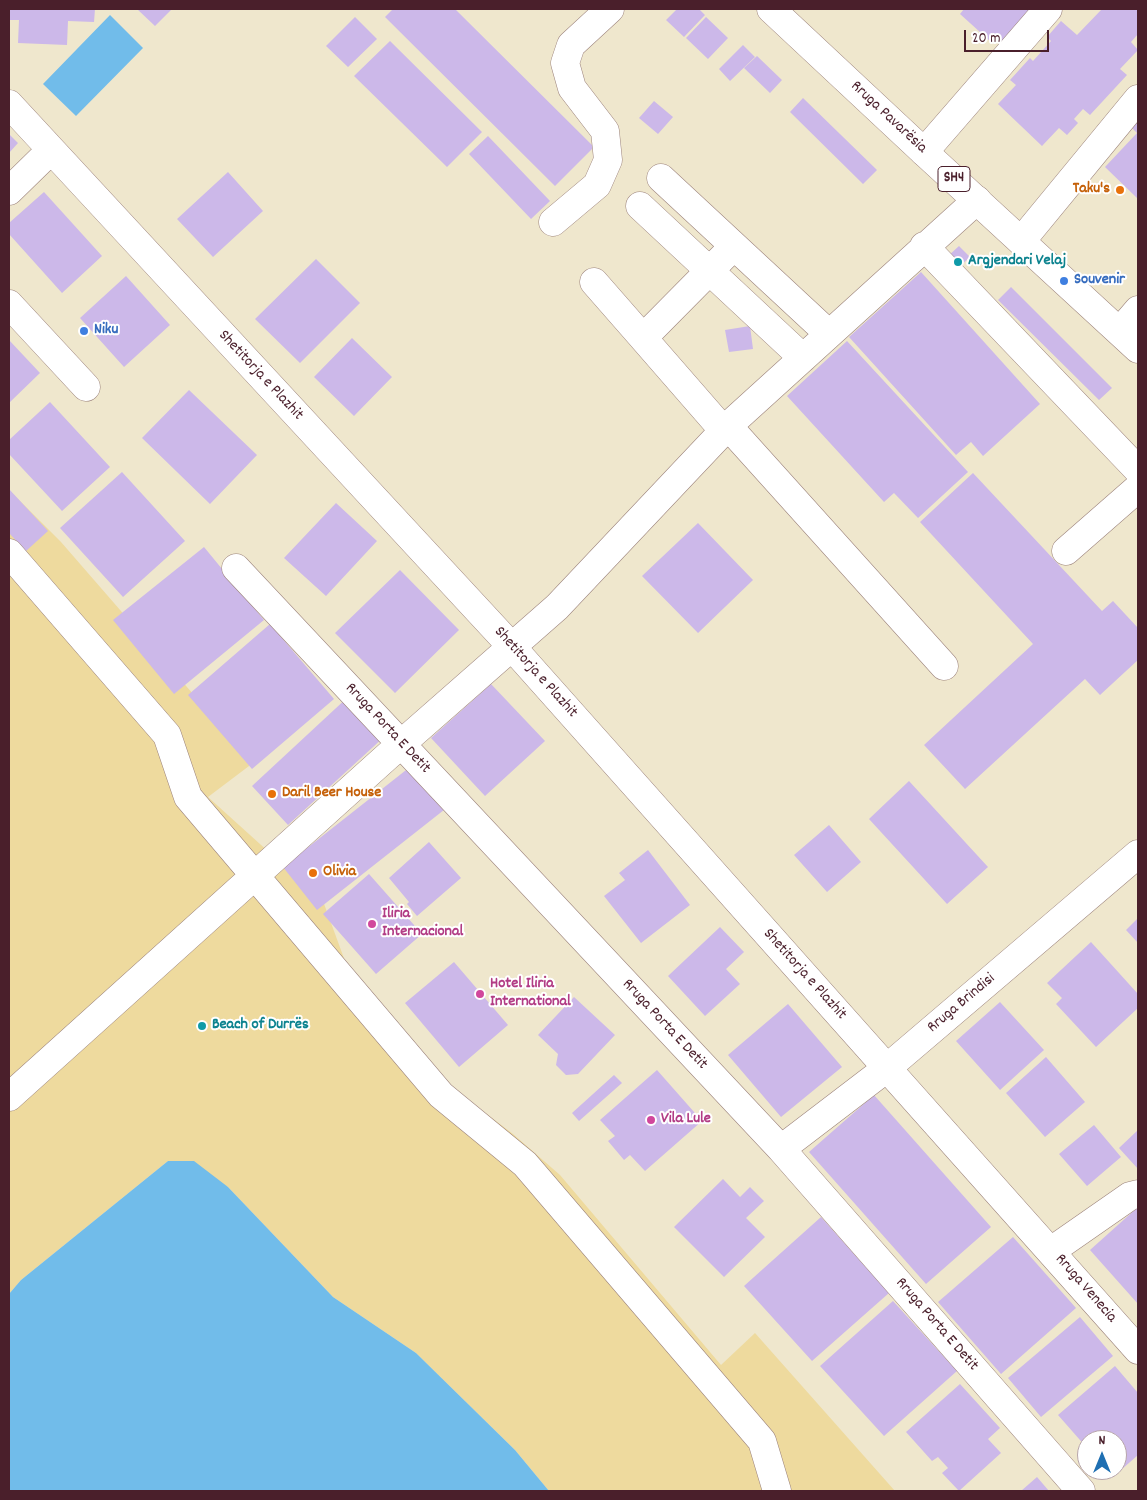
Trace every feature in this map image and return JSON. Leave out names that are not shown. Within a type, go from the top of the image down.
[{"type":"street","points":[[553,222],[597,186],[608,160],[605,131],[572,88],[565,63],[571,45],[610,9]]},
{"type":"street","name":"Rruga Pavarësia","points":[[771,9],[1129,340]]},
{"type":"street","points":[[924,152],[1048,9]]},
{"type":"street","points":[[1022,240],[1138,99]]},
{"type":"street","name":"Shetitorja e Plazhit","points":[[9,104],[50,151],[512,647],[1051,1251]]},
{"type":"street","points":[[9,191],[50,151]]},
{"type":"street","points":[[661,178],[829,334]]},
{"type":"street","points":[[9,1097],[401,744],[557,607],[726,428],[924,246],[977,200]]},
{"type":"street","points":[[640,206],[803,358]]},
{"type":"street","points":[[643,338],[734,246]]},
{"type":"street","points":[[924,246],[1138,470]]},
{"type":"street","points":[[594,282],[643,338],[944,666]]},
{"type":"street","points":[[9,304],[86,387]]},
{"type":"street","points":[[1129,340],[1138,310]]},
{"type":"street","points":[[1066,551],[1138,488]]},
{"type":"street","points":[[9,553],[167,735],[188,797],[440,1095],[525,1164],[762,1440],[777,1491]]},
{"type":"street","name":"Rruga Porta E Detit","points":[[236,568],[781,1148],[1081,1491]]},
{"type":"street","name":"Rruga Brindisi","points":[[781,1148],[887,1068],[1134,864]]},
{"type":"street","points":[[1051,1251],[1130,1196],[1138,1194]]},
{"type":"street","name":"Rruga Venecia","points":[[1051,1251],[1138,1350]]},
{"type":"sand","name":"Beach of Durrës","points":[[9,490],[61,542],[253,763],[208,797],[323,901],[349,972],[442,1080],[513,1134],[560,1175],[721,1365],[755,1333],[895,1491],[549,1491],[515,1450],[416,1353],[333,1297],[228,1187],[168,1161],[21,1280],[9,1294]]},
{"type":"water","points":[[110,15],[143,48],[76,116],[43,84]]},
{"type":"water","points":[[168,1161],[194,1161],[228,1187],[333,1297],[416,1353],[515,1450],[549,1491],[9,1491],[9,1294],[21,1280]]},
{"type":"building","points":[[9,9],[95,9],[94,22],[68,21],[67,45],[18,43],[19,20],[9,20]]},
{"type":"building","points":[[137,9],[172,9],[155,26]]},
{"type":"building","points":[[393,9],[455,9],[594,147],[555,186],[385,17]]},
{"type":"building","points":[[677,9],[699,9],[705,15],[684,37],[666,20]]},
{"type":"building","points":[[964,9],[1039,9],[1005,46],[995,38],[991,42],[960,14]]},
{"type":"building","points":[[1102,9],[1138,9],[1138,34],[1131,42],[1138,50],[1120,69],[1127,75],[1090,115],[1083,109],[1074,119],[1078,123],[1067,135],[1059,128],[1042,146],[998,104],[1016,85],[1010,80],[1030,58],[1033,61],[1051,41],[1047,37],[1061,21],[1077,35]]},
{"type":"building","points":[[355,17],[377,39],[348,67],[326,46]]},
{"type":"building","points":[[706,17],[728,38],[708,59],[686,38]]},
{"type":"building","points":[[390,41],[482,132],[447,167],[354,76]]},
{"type":"building","points":[[743,45],[755,57],[730,81],[719,69]]},
{"type":"building","points":[[757,56],[782,80],[770,93],[744,68]]},
{"type":"building","points":[[803,98],[877,170],[863,184],[790,112]]},
{"type":"building","points":[[654,101],[673,117],[658,134],[639,118]]},
{"type":"building","points":[[1138,121],[1138,199],[1105,167],[1137,133],[1132,128]]},
{"type":"building","points":[[9,134],[18,143],[9,153]]},
{"type":"building","points":[[488,136],[550,201],[531,219],[469,154]]},
{"type":"building","points":[[228,172],[263,211],[213,257],[177,219]]},
{"type":"building","points":[[44,192],[102,256],[62,293],[9,234],[9,223]]},
{"type":"building","name":"Argjendari Velaj","points":[[959,246],[970,257],[958,268],[947,257]]},
{"type":"building","points":[[316,259],[360,303],[300,363],[255,319]]},
{"type":"building","points":[[921,272],[1040,404],[983,456],[971,442],[956,455],[849,337]]},
{"type":"building","points":[[126,276],[170,325],[124,367],[80,318]]},
{"type":"building","points":[[1011,287],[1112,388],[1099,400],[998,300]]},
{"type":"building","points":[[750,326],[753,349],[729,352],[725,330]]},
{"type":"building","points":[[352,338],[392,377],[354,416],[314,377]]},
{"type":"building","points":[[9,340],[40,373],[9,403]]},
{"type":"building","points":[[847,341],[968,472],[918,518],[894,493],[884,502],[787,396]]},
{"type":"building","points":[[189,390],[257,455],[210,504],[142,438]]},
{"type":"building","points":[[50,402],[110,467],[62,511],[9,454],[9,440]]},
{"type":"building","points":[[122,472],[185,541],[123,597],[60,528]]},
{"type":"building","points":[[973,473],[1102,611],[1113,601],[1138,628],[1138,660],[1100,695],[1085,679],[965,789],[924,745],[1033,644],[920,522]]},
{"type":"building","points":[[9,489],[48,531],[26,551],[9,533]]},
{"type":"building","points":[[336,503],[377,541],[326,596],[284,558]]},
{"type":"building","points":[[698,523],[753,580],[698,633],[642,576]]},
{"type":"building","points":[[204,547],[264,620],[174,694],[113,620]]},
{"type":"building","points":[[400,570],[459,630],[395,693],[335,633]]},
{"type":"building","points":[[270,624],[334,699],[252,769],[188,695]]},
{"type":"building","points":[[491,684],[545,741],[485,796],[431,738]]},
{"type":"building","points":[[349,696],[385,736],[288,825],[252,786]]},
{"type":"building","points":[[415,763],[449,806],[317,910],[283,867]]},
{"type":"building","points":[[909,781],[988,867],[947,904],[869,819]]},
{"type":"building","points":[[829,825],[861,862],[827,892],[794,855]]},
{"type":"building","points":[[429,842],[461,878],[417,916],[407,904],[409,902],[389,878]]},
{"type":"building","points":[[648,850],[690,905],[641,943],[604,896],[625,880],[619,873]]},
{"type":"building","name":"Iliria Internacional","points":[[369,874],[422,934],[376,974],[323,914]]},
{"type":"building","points":[[1138,918],[1138,943],[1126,930]]},
{"type":"building","points":[[720,927],[744,952],[726,969],[740,984],[705,1016],[668,976]]},
{"type":"building","points":[[1091,942],[1138,994],[1138,1008],[1096,1047],[1056,1004],[1062,998],[1047,983]]},
{"type":"building","points":[[454,962],[508,1025],[459,1067],[405,1003]]},
{"type":"building","points":[[574,997],[615,1035],[578,1074],[566,1075],[556,1065],[558,1054],[538,1035]]},
{"type":"building","points":[[1000,1002],[1044,1050],[1000,1090],[956,1041]]},
{"type":"building","points":[[788,1004],[842,1067],[781,1117],[728,1055]]},
{"type":"building","points":[[1046,1057],[1085,1102],[1045,1137],[1006,1093]]},
{"type":"building","name":"Vila Lule","points":[[657,1070],[702,1121],[645,1171],[630,1155],[624,1160],[608,1141],[615,1136],[600,1120]]},
{"type":"building","points":[[614,1075],[622,1083],[579,1121],[572,1113]]},
{"type":"building","points":[[874,1095],[991,1227],[926,1284],[809,1152]]},
{"type":"building","points":[[1094,1125],[1121,1157],[1087,1186],[1059,1154]]},
{"type":"building","points":[[1138,1130],[1138,1169],[1119,1148]]},
{"type":"building","points":[[723,1179],[740,1197],[750,1187],[764,1201],[746,1218],[765,1237],[724,1277],[674,1227]]},
{"type":"building","points":[[1138,1207],[1138,1304],[1090,1250]]},
{"type":"building","points":[[821,1217],[889,1293],[812,1361],[744,1286]]},
{"type":"building","points":[[1013,1237],[1076,1308],[1001,1374],[938,1302]]},
{"type":"building","points":[[893,1301],[957,1371],[884,1436],[820,1366]]},
{"type":"building","points":[[1080,1317],[1113,1356],[1041,1417],[1008,1378]]},
{"type":"building","points":[[1115,1366],[1138,1393],[1138,1455],[1127,1465],[1127,1430],[1077,1430],[1077,1437],[1058,1415]]},
{"type":"building","points":[[960,1384],[1000,1428],[988,1439],[1001,1453],[959,1491],[942,1473],[948,1468],[938,1457],[932,1461],[906,1432]]},
{"type":"building","points":[[1037,1477],[1049,1491],[1021,1491]]},
{"type":"place","name":"Taku's","points":[[1120,190]]},
{"type":"place","name":"Argjendari Velaj","points":[[958,262]]},
{"type":"place","name":"Souvenir","points":[[1064,281]]},
{"type":"place","name":"Niku","points":[[84,331]]},
{"type":"place","name":"Daril Beer House","points":[[272,794]]},
{"type":"place","name":"Olivia","points":[[313,873]]},
{"type":"place","name":"Iliria Internacional","points":[[372,924]]},
{"type":"place","name":"Hotel Iliria International","points":[[480,994]]},
{"type":"place","name":"Beach of Durrës","points":[[202,1026]]},
{"type":"place","name":"Vila Lule","points":[[651,1120]]}]
